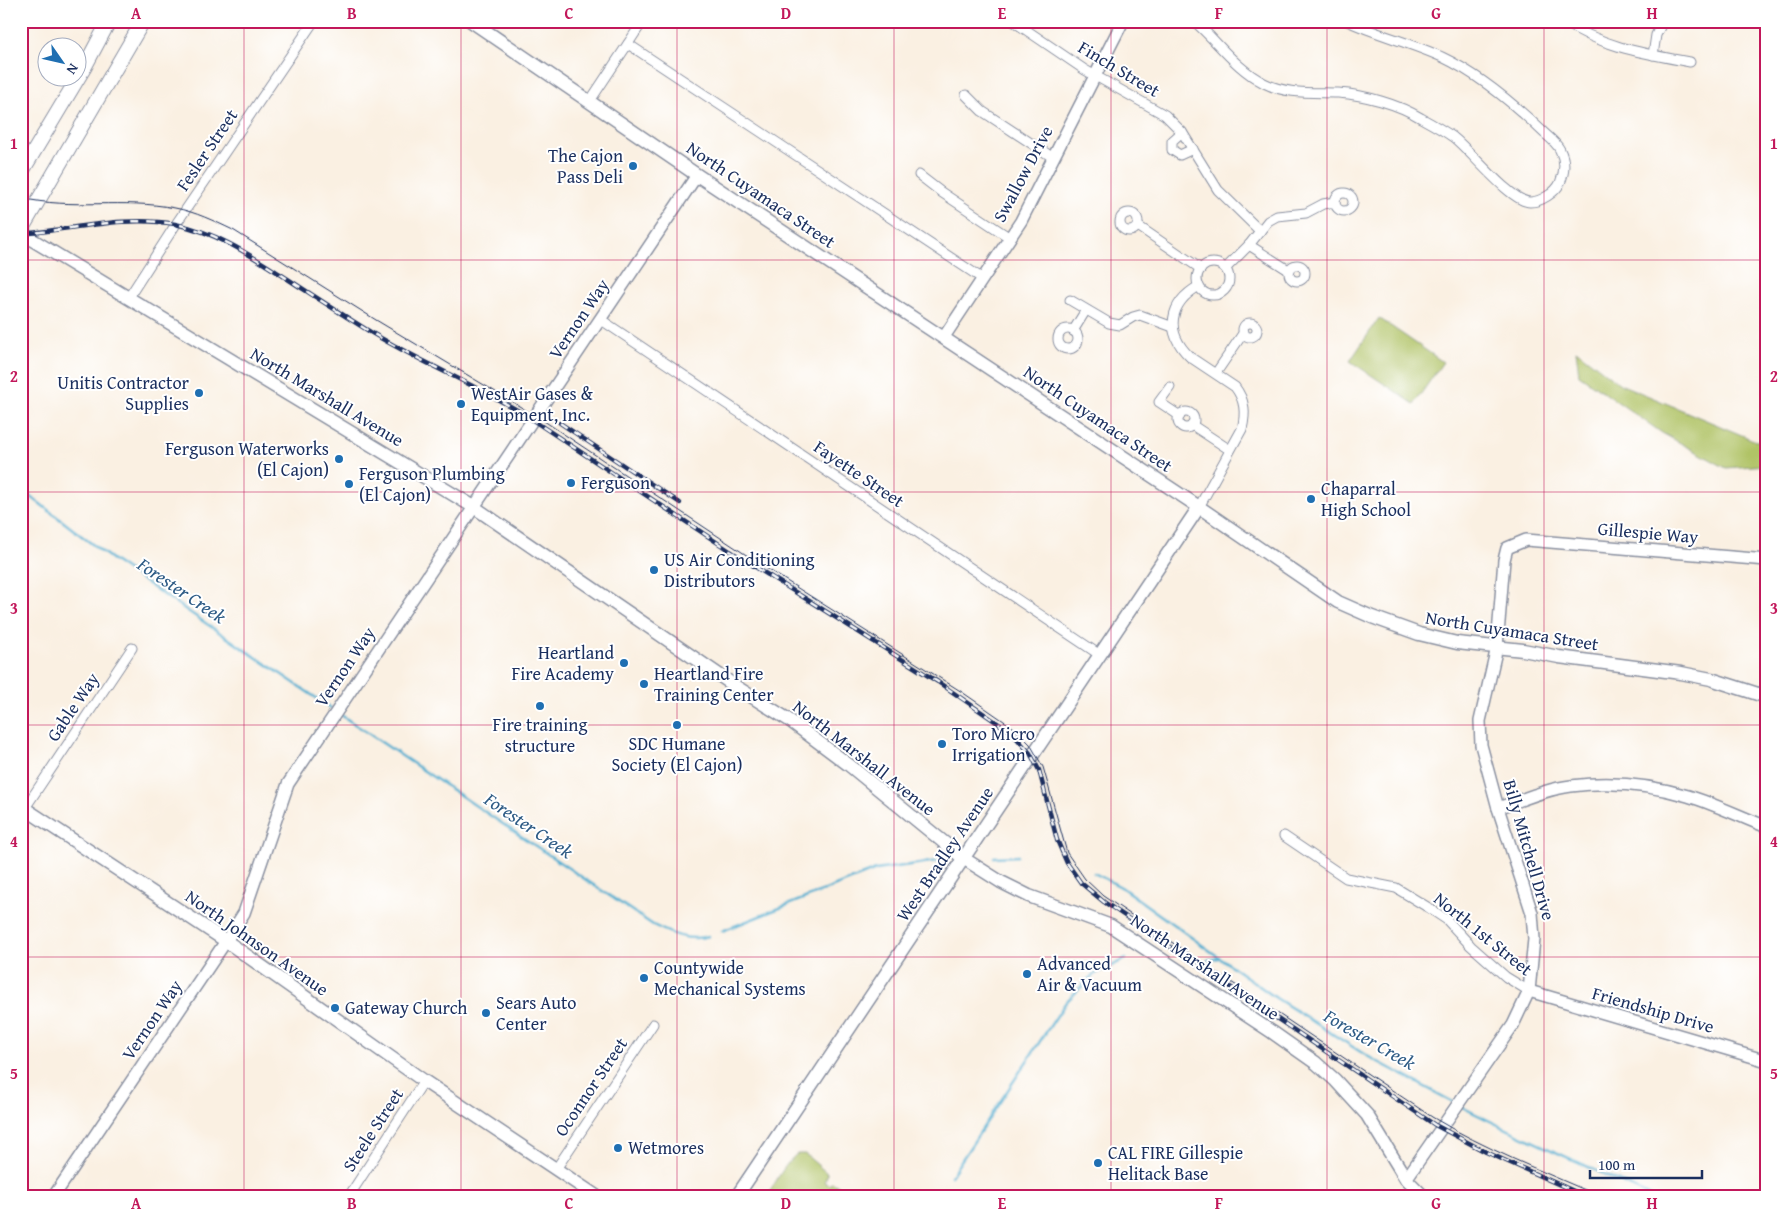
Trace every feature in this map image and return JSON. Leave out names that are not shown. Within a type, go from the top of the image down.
[{"type":"main road","points":[[21,173],[84,68],[109,21]]},
{"type":"main road","points":[[21,232],[143,21]]},
{"type":"main road","name":"North Cuyamaca Street","points":[[471,21],[697,175],[944,337],[1338,602],[1419,634],[1457,643],[1681,673],[1711,679],[1767,697]]},
{"type":"main road","name":"North Marshall Avenue","points":[[21,232],[474,507],[735,686],[789,720],[849,765],[964,858],[1002,882],[1029,896],[1110,926],[1316,1063],[1368,1115],[1406,1179],[1423,1196]]},
{"type":"main road","name":"West Bradley Avenue","points":[[737,1196],[1199,507]]},
{"type":"main road","name":"North Johnson Avenue","points":[[23,807],[226,941],[424,1081],[596,1196]]},
{"type":"street","name":"Fesler Street","points":[[129,297],[176,224],[314,21]]},
{"type":"street","points":[[590,102],[644,21]]},
{"type":"street","name":"Finch Street","points":[[1013,21],[1094,75],[1165,115],[1182,132],[1218,190],[1260,232]]},
{"type":"street","name":"Swallow Drive","points":[[944,337],[1021,221],[1122,21]]},
{"type":"street","points":[[1194,21],[1206,31],[1237,65],[1264,83],[1305,94],[1353,95],[1390,104],[1413,113],[1453,137],[1515,197],[1532,203],[1555,191],[1561,181],[1564,169],[1563,156],[1556,145],[1497,92],[1443,58],[1347,21]]},
{"type":"street","points":[[1564,21],[1597,40],[1653,55],[1690,62]]},
{"type":"street","points":[[1653,55],[1656,35],[1663,21]]},
{"type":"street","points":[[628,44],[983,279]]},
{"type":"street","points":[[966,95],[982,111],[1052,157]]},
{"type":"street","points":[[1182,132],[1172,141],[1172,150],[1180,155],[1193,149]]},
{"type":"street","name":"Vernon Way","points":[[54,1196],[244,913],[288,784],[697,175]]},
{"type":"street","points":[[919,175],[1010,238]]},
{"type":"street","points":[[1226,268],[1249,245],[1268,221],[1277,216],[1306,213],[1323,204],[1335,202]]},
{"type":"street","points":[[1138,226],[1201,269]]},
{"type":"street","points":[[1249,245],[1290,271]]},
{"type":"street","points":[[1212,262],[1226,268],[1230,277],[1229,283],[1223,292],[1212,295],[1202,291],[1197,278],[1201,269],[1212,262]]},
{"type":"street","points":[[1199,286],[1182,299],[1175,313],[1173,327],[1176,339],[1190,357],[1235,387],[1244,404],[1245,417],[1242,428],[1199,507]]},
{"type":"street","points":[[1070,300],[1109,323],[1120,325],[1133,316],[1140,315],[1173,327]]},
{"type":"street","points":[[1073,331],[1086,310]]},
{"type":"street","name":"Fayette Street","points":[[600,319],[1100,655]]},
{"type":"street","points":[[1216,373],[1244,332]]},
{"type":"street","points":[[1170,387],[1159,402],[1180,416],[1178,420],[1181,426],[1186,428],[1192,425],[1230,450]]},
{"type":"street","name":"Billy Mitchell Drive","points":[[1406,1179],[1513,1025],[1530,992],[1534,939],[1533,920],[1498,808],[1481,745],[1480,721],[1497,647],[1504,560],[1507,548],[1526,540]]},
{"type":"street","name":"Gillespie Way","points":[[1526,540],[1767,560]]},
{"type":"street","name":"Gable Way","points":[[23,807],[132,648]]},
{"type":"street","points":[[1498,808],[1545,792],[1570,786],[1610,784],[1644,786],[1688,796],[1767,827]]},
{"type":"street","name":"North 1st Street","points":[[1284,836],[1346,878],[1396,888],[1428,908],[1446,920],[1471,946],[1506,977],[1530,992]]},
{"type":"street","name":"Friendship Drive","points":[[1530,992],[1767,1061]]},
{"type":"street","name":"Oconnor Street","points":[[556,1169],[652,1024]]},
{"type":"street","name":"Steele Street","points":[[349,1196],[424,1081]]},
{"type":"green space","points":[[1379,318],[1443,362],[1414,404],[1350,361]]},
{"type":"green space","points":[[1576,350],[1620,384],[1756,441],[1767,440],[1767,465],[1726,468],[1662,433],[1579,375]]},
{"type":"green space","points":[[797,1154],[805,1154],[828,1174],[824,1182],[830,1185],[832,1182],[844,1190],[846,1196],[767,1196],[784,1168]]},
{"type":"waterway","name":"Forester Creek","points":[[21,489],[114,561],[331,708]]},
{"type":"waterway","name":"Forester Creek","points":[[341,715],[653,925],[687,938],[709,936]]},
{"type":"waterway","name":"Forester Creek","points":[[994,857],[1018,856]]},
{"type":"waterway","name":"Forester Creek","points":[[722,931],[876,870],[937,861]]},
{"type":"waterway","name":"Forester Creek","points":[[1094,873],[1121,887],[1276,998],[1367,1056],[1455,1103]]},
{"type":"waterway","points":[[1208,960],[1219,958]]},
{"type":"waterway","points":[[951,1176],[1066,1002],[1093,975],[1126,959]]},
{"type":"waterway","name":"Forester Creek","points":[[1460,1106],[1650,1196]]},
{"type":"tram line","points":[[21,198],[59,203],[156,205],[198,214],[233,230],[376,320],[544,421],[766,568],[962,692],[1014,728],[1030,744],[1043,767],[1067,853],[1085,879],[1103,896],[1432,1117],[1493,1149],[1599,1196]]},
{"type":"railway","points":[[21,234],[137,221],[175,224],[204,232],[255,258],[391,344],[522,413],[730,551],[938,682],[1012,733],[1030,753],[1039,770],[1057,840],[1067,863],[1081,883],[1104,902],[1435,1125],[1486,1152],[1585,1196]]},
{"type":"railway","points":[[560,423],[680,503]]},
{"type":"place","name":"The Cajon Pass Deli","points":[[633,166]]},
{"type":"place","name":"Unitis Contractor Supplies","points":[[199,393]]},
{"type":"place","name":"WestAir Gases & Equipment, Inc.","points":[[461,404]]},
{"type":"place","name":"Ferguson Waterworks (El Cajon)","points":[[339,459]]},
{"type":"place","name":"Ferguson","points":[[571,483]]},
{"type":"place","name":"Ferguson Plumbing (El Cajon)","points":[[349,484]]},
{"type":"place","name":"Chaparral High School","points":[[1311,499]]},
{"type":"place","name":"US Air Conditioning Distributors","points":[[654,570]]},
{"type":"place","name":"Heartland Fire Academy","points":[[624,663]]},
{"type":"place","name":"Heartland Fire Training Center","points":[[644,684]]},
{"type":"place","name":"Fire training structure","points":[[540,706]]},
{"type":"place","name":"SDC Humane Society (El Cajon)","points":[[677,725]]},
{"type":"place","name":"Toro Micro Irrigation","points":[[942,744]]},
{"type":"place","name":"Advanced Air & Vacuum","points":[[1027,974]]},
{"type":"place","name":"Countywide Mechanical Systems","points":[[644,978]]},
{"type":"place","name":"Gateway Church","points":[[335,1008]]},
{"type":"place","name":"Sears Auto Center","points":[[486,1013]]},
{"type":"place","name":"Wetmores","points":[[618,1148]]},
{"type":"place","name":"CAL FIRE Gillespie Helitack Base","points":[[1098,1163]]}]
